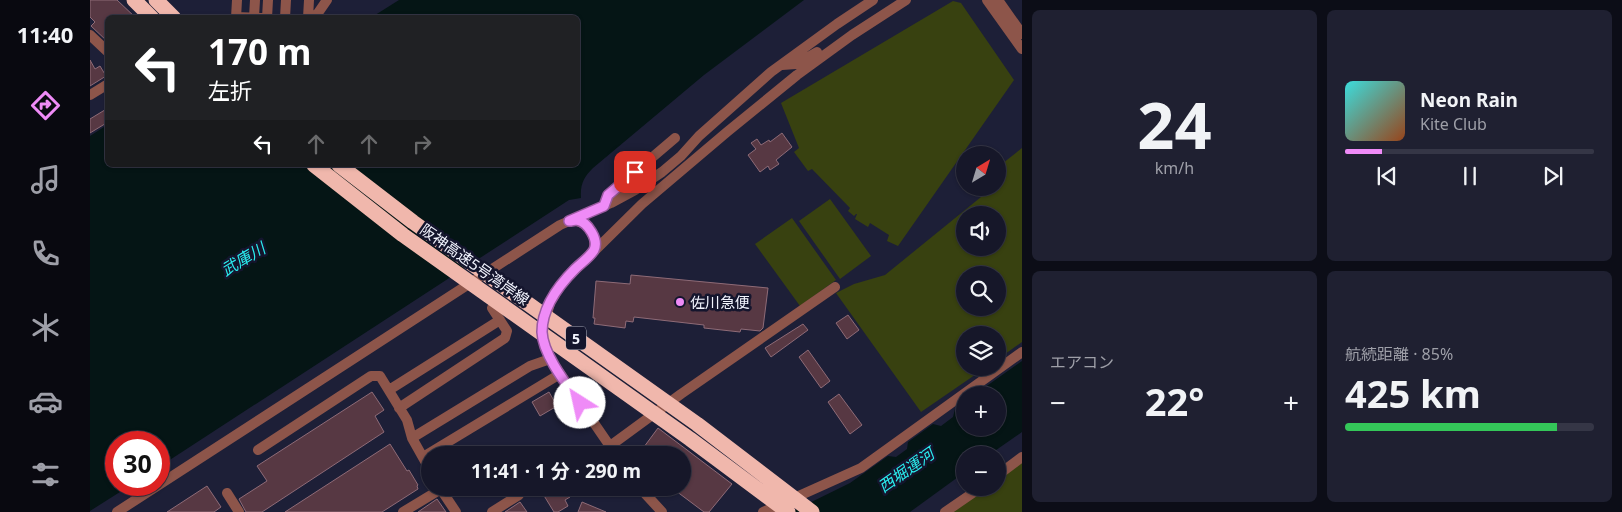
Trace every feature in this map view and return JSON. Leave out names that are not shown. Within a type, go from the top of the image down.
[{"type":"highway","points":[[134,0],[149,15]]},
{"type":"highway","points":[[157,0],[171,15]]},
{"type":"highway","name":"阪神高速5号湾岸線","points":[[317,167],[402,235],[682,433],[788,512]]},
{"type":"highway","name":"阪神高速5号湾岸線","points":[[342,167],[413,222],[697,424],[812,512]]},
{"type":"street","points":[[157,0],[158,15]]},
{"type":"street","points":[[236,15],[237,0]]},
{"type":"street","points":[[254,15],[255,0]]},
{"type":"street","points":[[285,15],[286,0]]},
{"type":"street","points":[[308,0],[308,15]]},
{"type":"street","points":[[316,15],[327,0]]},
{"type":"street","points":[[117,512],[569,221],[635,190],[662,172],[737,101],[837,24],[873,0]]},
{"type":"street","points":[[835,287],[610,446],[550,359],[542,333],[550,303],[562,283],[642,204],[797,75],[906,0]]},
{"type":"street","points":[[987,0],[1022,50]]},
{"type":"street","points":[[998,0],[1022,34]]},
{"type":"street","points":[[782,65],[802,62],[863,22],[874,21]]},
{"type":"street","points":[[90,35],[105,49]]},
{"type":"street","points":[[90,95],[105,86]]},
{"type":"street","points":[[604,206],[608,195],[675,138]]},
{"type":"street","points":[[569,221],[577,220],[585,224],[596,244],[591,254]]},
{"type":"street","points":[[399,408],[505,338],[507,331],[492,308]]},
{"type":"street","points":[[389,390],[500,320]]},
{"type":"street","points":[[763,512],[860,468],[1022,352]]},
{"type":"street","points":[[412,438],[530,366],[550,359]]},
{"type":"street","points":[[441,446],[560,374]]},
{"type":"street","points":[[258,450],[370,376],[380,376],[407,420],[412,438],[421,454]]},
{"type":"street","points":[[1006,469],[1022,457]]},
{"type":"street","points":[[227,493],[239,512]]},
{"type":"street","points":[[403,512],[428,496]]},
{"type":"street","points":[[445,496],[456,512]]},
{"type":"street","points":[[492,512],[517,496]]},
{"type":"street","points":[[647,496],[662,512]]},
{"type":"street","points":[[945,512],[968,496]]},
{"type":"green space","points":[[953,1],[961,3],[1014,80],[968,146],[956,146],[956,163],[898,246],[887,241],[889,235],[870,223],[868,227],[855,219],[857,214],[854,216],[848,211],[850,208],[812,169],[808,171],[794,152],[799,148],[781,103]]},
{"type":"green space","points":[[1022,148],[1022,342],[1006,353],[1006,326],[956,326],[956,376],[973,376],[956,386],[956,388],[921,412],[836,293],[854,284],[885,275],[956,217],[956,256],[1006,256],[1006,206],[970,206],[981,197],[1006,196],[1006,161]]},
{"type":"green space","points":[[830,199],[871,256],[840,279],[799,221]]},
{"type":"green space","points":[[792,218],[836,280],[800,306],[755,244]]},
{"type":"green space","points":[[1022,459],[1022,512],[946,512],[969,496],[1006,496],[1006,470]]},
{"type":"water","name":"武庫川","points":[[399,0],[804,0],[704,75],[593,168],[583,181],[581,198],[569,200],[170,460],[170,431],[105,431],[105,496],[114,496],[90,511],[90,136],[105,126],[105,167],[580,167],[580,15],[375,15]]},
{"type":"water","name":"西堀運河","points":[[1022,361],[1022,432],[1002,446],[956,446],[956,479],[910,512],[791,512],[850,483],[888,456],[896,457],[907,449],[908,442],[933,424],[941,426],[953,417],[956,408],[956,436],[1006,436],[1006,386],[987,386],[1001,376],[1006,376],[1006,372]]},
{"type":"building","points":[[90,0],[117,0],[133,15],[105,15],[105,39],[91,26],[95,22],[90,17]]},
{"type":"building","points":[[90,60],[95,69],[100,66],[105,77],[90,86]]},
{"type":"building","points":[[105,110],[105,124],[90,133],[90,119]]},
{"type":"building","points":[[782,133],[792,147],[776,160],[779,164],[770,170],[768,166],[760,172],[748,155],[756,149],[751,143],[757,139],[761,145],[769,140],[770,142]]},
{"type":"building","name":"佐川急便","points":[[631,275],[768,288],[763,328],[760,331],[741,329],[740,332],[704,328],[704,325],[634,317],[633,322],[626,321],[625,328],[594,324],[596,281],[630,284]]},
{"type":"building","points":[[848,315],[859,330],[847,339],[836,323]]},
{"type":"building","points":[[803,324],[808,330],[771,357],[765,348]]},
{"type":"building","points":[[808,350],[830,381],[821,388],[799,357]]},
{"type":"building","points":[[372,392],[384,410],[375,416],[384,432],[262,512],[246,512],[239,499],[267,481],[257,466]]},
{"type":"building","points":[[549,392],[557,406],[540,416],[532,402]]},
{"type":"building","points":[[839,394],[862,425],[850,434],[828,402]]},
{"type":"building","points":[[658,428],[682,446],[645,446]]},
{"type":"building","points":[[390,444],[407,471],[409,470],[418,485],[418,489],[382,512],[285,512]]},
{"type":"building","points":[[691,453],[732,484],[709,512],[704,512],[683,496],[691,496]]},
{"type":"building","points":[[207,486],[221,507],[214,512],[167,512]]},
{"type":"building","points":[[544,496],[569,496],[565,500],[568,506],[558,512],[554,512]]},
{"type":"building","points":[[437,499],[446,512],[418,512]]},
{"type":"building","points":[[520,502],[527,512],[505,512]]},
{"type":"building","points":[[582,502],[606,512],[578,512]]},
{"type":"place","name":"佐川急便","points":[[680,302]]},
{"type":"route","points":[[580,403],[550,359],[542,333],[545,316],[550,303],[562,283],[591,254],[596,244],[585,224],[577,220],[569,221],[604,206],[608,195],[635,172]]}]
